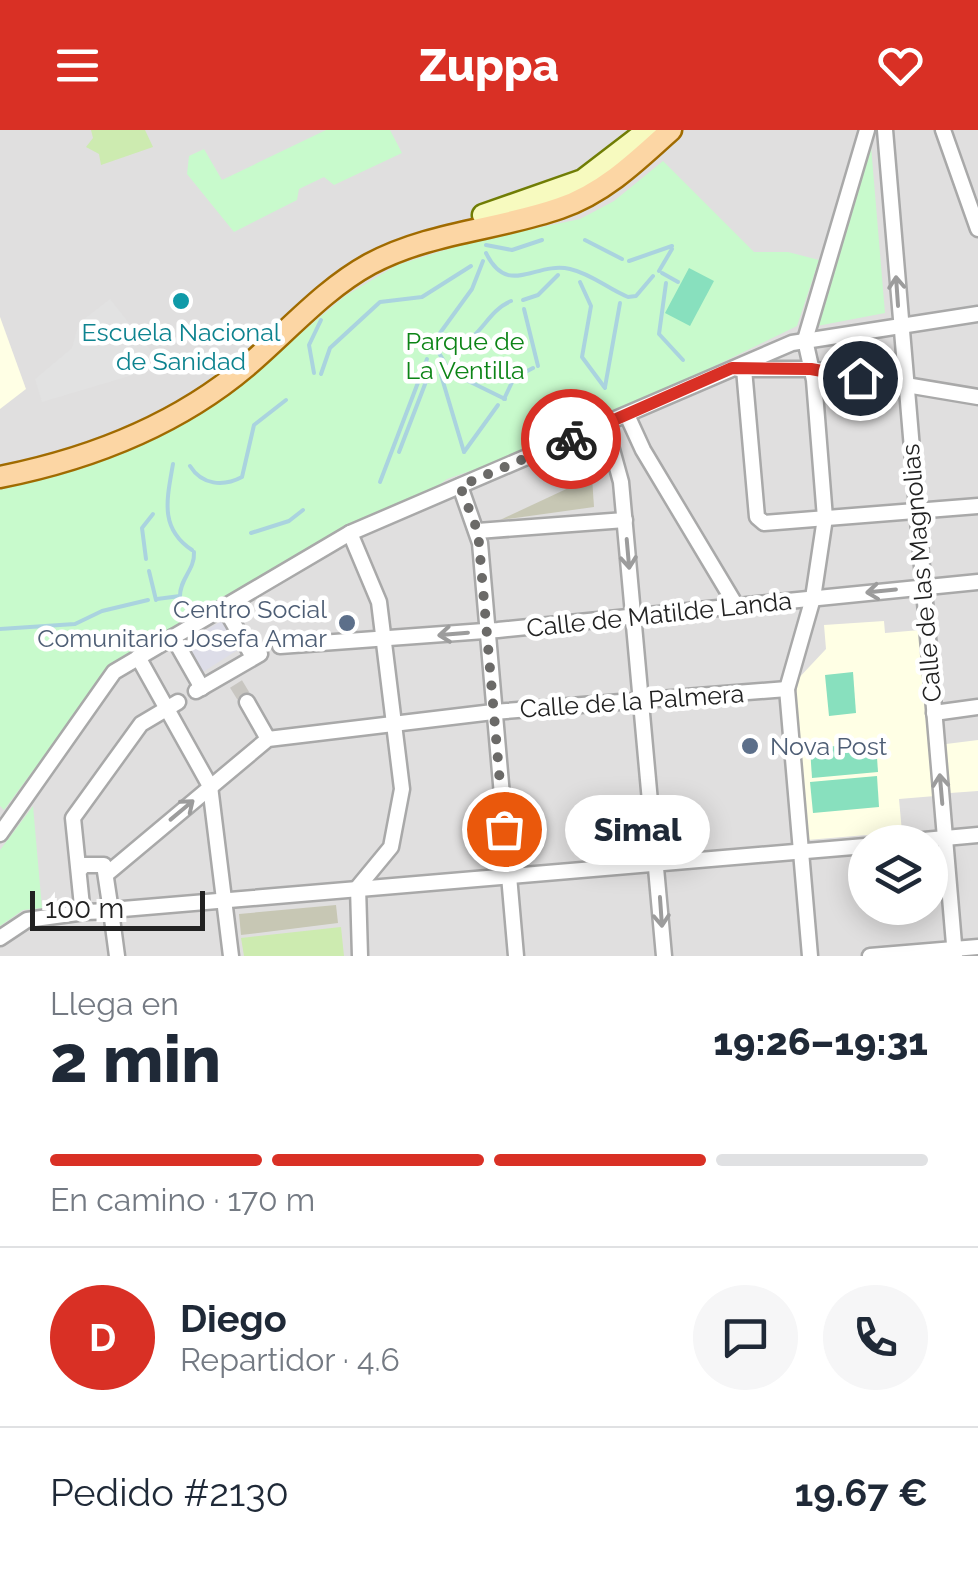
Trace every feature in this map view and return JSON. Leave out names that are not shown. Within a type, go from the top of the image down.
[{"type":"main road","points":[[484,221],[583,180],[648,130]]},
{"type":"main road","points":[[0,478],[58,465],[150,430],[195,406],[368,265],[433,238],[585,189],[659,130]]},
{"type":"main road","points":[[484,221],[580,200],[616,178],[671,130]]},
{"type":"main road","points":[[0,465],[53,453],[145,419],[212,380],[328,277],[364,254],[436,225],[536,222],[586,205],[631,175],[680,130]]},
{"type":"street","points":[[810,956],[787,689],[813,598],[825,518],[811,369],[804,340],[867,130]]},
{"type":"street","name":"Calle de las Magnolias","points":[[885,130],[944,825]]},
{"type":"street","points":[[943,130],[978,229]]},
{"type":"street","points":[[0,834],[114,672],[350,533],[804,340],[978,314]]},
{"type":"street","points":[[738,369],[811,369],[978,397]]},
{"type":"street","points":[[738,369],[757,517],[764,523],[978,506]]},
{"type":"street","points":[[627,414],[737,607]]},
{"type":"street","points":[[605,424],[622,482],[664,956]]},
{"type":"street","points":[[622,482],[636,468],[645,465],[656,470]]},
{"type":"street","points":[[460,486],[478,532],[516,956]]},
{"type":"street","points":[[478,532],[625,520]]},
{"type":"street","points":[[350,533],[380,602],[402,789],[391,846],[358,887],[360,956]]},
{"type":"street","name":"Calle de Matilde Landa","points":[[280,646],[485,631],[978,582]]},
{"type":"street","points":[[172,637],[199,689],[232,678],[257,655],[224,607]]},
{"type":"street","points":[[138,658],[173,705],[210,786],[230,956]]},
{"type":"street","name":"Calle de la Palmera","points":[[268,739],[493,712],[787,689]]},
{"type":"street","points":[[108,873],[268,739],[247,702]]},
{"type":"street","points":[[85,912],[72,818],[142,724],[173,705]]},
{"type":"street","points":[[934,713],[978,708]]},
{"type":"street","points":[[948,838],[978,836]]},
{"type":"street","points":[[0,938],[34,917],[848,848]]},
{"type":"street","points":[[79,871],[96,863],[104,865],[108,873],[117,956]]},
{"type":"street","name":"Calle de las Magnolias","points":[[948,872],[955,952]]},
{"type":"street","points":[[870,956],[955,952],[978,947]]},
{"type":"shaded area","points":[[0,130],[978,130],[978,956],[0,956]]},
{"type":"shaded area","points":[[110,299],[157,358],[136,374],[42,402],[35,379],[72,348],[79,323]]},
{"type":"shaded area","points":[[0,317],[26,389],[0,409]]},
{"type":"shaded area","points":[[592,477],[594,507],[500,520]]},
{"type":"shaded area","points":[[884,621],[885,633],[920,630],[935,796],[899,799],[901,825],[848,825],[848,837],[807,840],[795,682],[826,649],[824,625]]},
{"type":"shaded area","points":[[220,622],[226,624],[239,649],[203,672],[186,642]]},
{"type":"shaded area","points":[[978,740],[978,791],[950,793],[946,744]]},
{"type":"shaded area","points":[[336,905],[338,923],[241,935],[239,914]]},
{"type":"green space","points":[[91,130],[145,130],[153,147],[101,165],[99,154],[86,147],[93,138]]},
{"type":"green space","points":[[326,130],[390,130],[402,153],[334,185],[324,177],[299,189],[297,200],[234,232],[187,174],[189,156],[204,149],[222,180]]},
{"type":"green space","points":[[871,146],[885,313],[817,326],[820,317]]},
{"type":"green space","name":"Parque de La Ventilla","points":[[663,161],[754,252],[788,252],[819,260],[797,326],[647,399],[522,453],[447,479],[431,491],[350,524],[111,665],[4,810],[0,806],[0,490],[93,461],[269,360],[345,296],[397,265],[474,241],[580,219],[614,201]]},
{"type":"green space","points":[[689,268],[714,281],[690,326],[665,313]]},
{"type":"green space","points":[[853,672],[856,713],[829,716],[825,675]]},
{"type":"green space","points":[[876,743],[878,772],[812,778],[810,748]]},
{"type":"green space","points":[[877,776],[879,807],[813,813],[810,782]]},
{"type":"green space","points":[[33,806],[42,908],[23,910],[0,926],[0,850]]},
{"type":"green space","points":[[341,927],[344,956],[244,956],[241,938]]},
{"type":"waterway","points":[[486,245],[512,250],[542,240]]},
{"type":"waterway","points":[[585,240],[622,259]]},
{"type":"waterway","points":[[629,261],[672,246]]},
{"type":"waterway","points":[[659,271],[672,249]]},
{"type":"waterway","points":[[486,253],[503,273],[513,276],[545,269],[570,269],[628,297],[636,296],[653,276]]},
{"type":"waterway","points":[[483,261],[472,289],[440,333],[441,342],[451,348],[461,345],[511,301]]},
{"type":"waterway","points":[[321,374],[330,348],[380,302],[422,297],[471,266]]},
{"type":"waterway","points":[[662,273],[678,282]]},
{"type":"waterway","points":[[523,300],[538,295],[558,275]]},
{"type":"waterway","points":[[580,282],[591,306],[582,357],[605,388]]},
{"type":"waterway","points":[[666,283],[659,334],[683,360]]},
{"type":"waterway","points":[[605,387],[620,303]]},
{"type":"waterway","points":[[524,309],[538,366]]},
{"type":"waterway","points":[[314,373],[309,345],[321,320]]},
{"type":"waterway","points":[[435,346],[450,372],[505,399]]},
{"type":"waterway","points":[[380,482],[427,359]]},
{"type":"waterway","points":[[399,452],[432,366]]},
{"type":"waterway","points":[[504,399],[514,378],[533,368]]},
{"type":"waterway","points":[[441,375],[464,452]]},
{"type":"waterway","points":[[190,466],[213,482],[242,477],[254,425],[286,400]]},
{"type":"waterway","points":[[464,452],[498,405]]},
{"type":"waterway","points":[[173,464],[168,501],[170,522],[181,541],[192,550]]},
{"type":"waterway","points":[[251,533],[289,521],[303,510]]},
{"type":"waterway","points":[[146,559],[142,528],[153,514]]},
{"type":"waterway","points":[[157,599],[180,596],[194,552]]},
{"type":"waterway","points":[[149,571],[156,600]]},
{"type":"waterway","points":[[0,629],[75,624],[102,611],[148,600]]},
{"type":"tunnel","points":[[236,684],[247,702]]},
{"type":"way so far","points":[[504,829],[478,532],[460,486],[571,439]]},
{"type":"place","name":"Escuela Nacional de Sanidad","points":[[181,301]]},
{"type":"place","name":"Centro Social Comunitario Josefa Amar","points":[[347,623]]},
{"type":"place","name":"Nova Post","points":[[750,746]]},
{"type":"place","name":"Simal","points":[[504,829]]},
{"type":"route","points":[[571,439],[732,368],[811,369],[860,378]]}]
